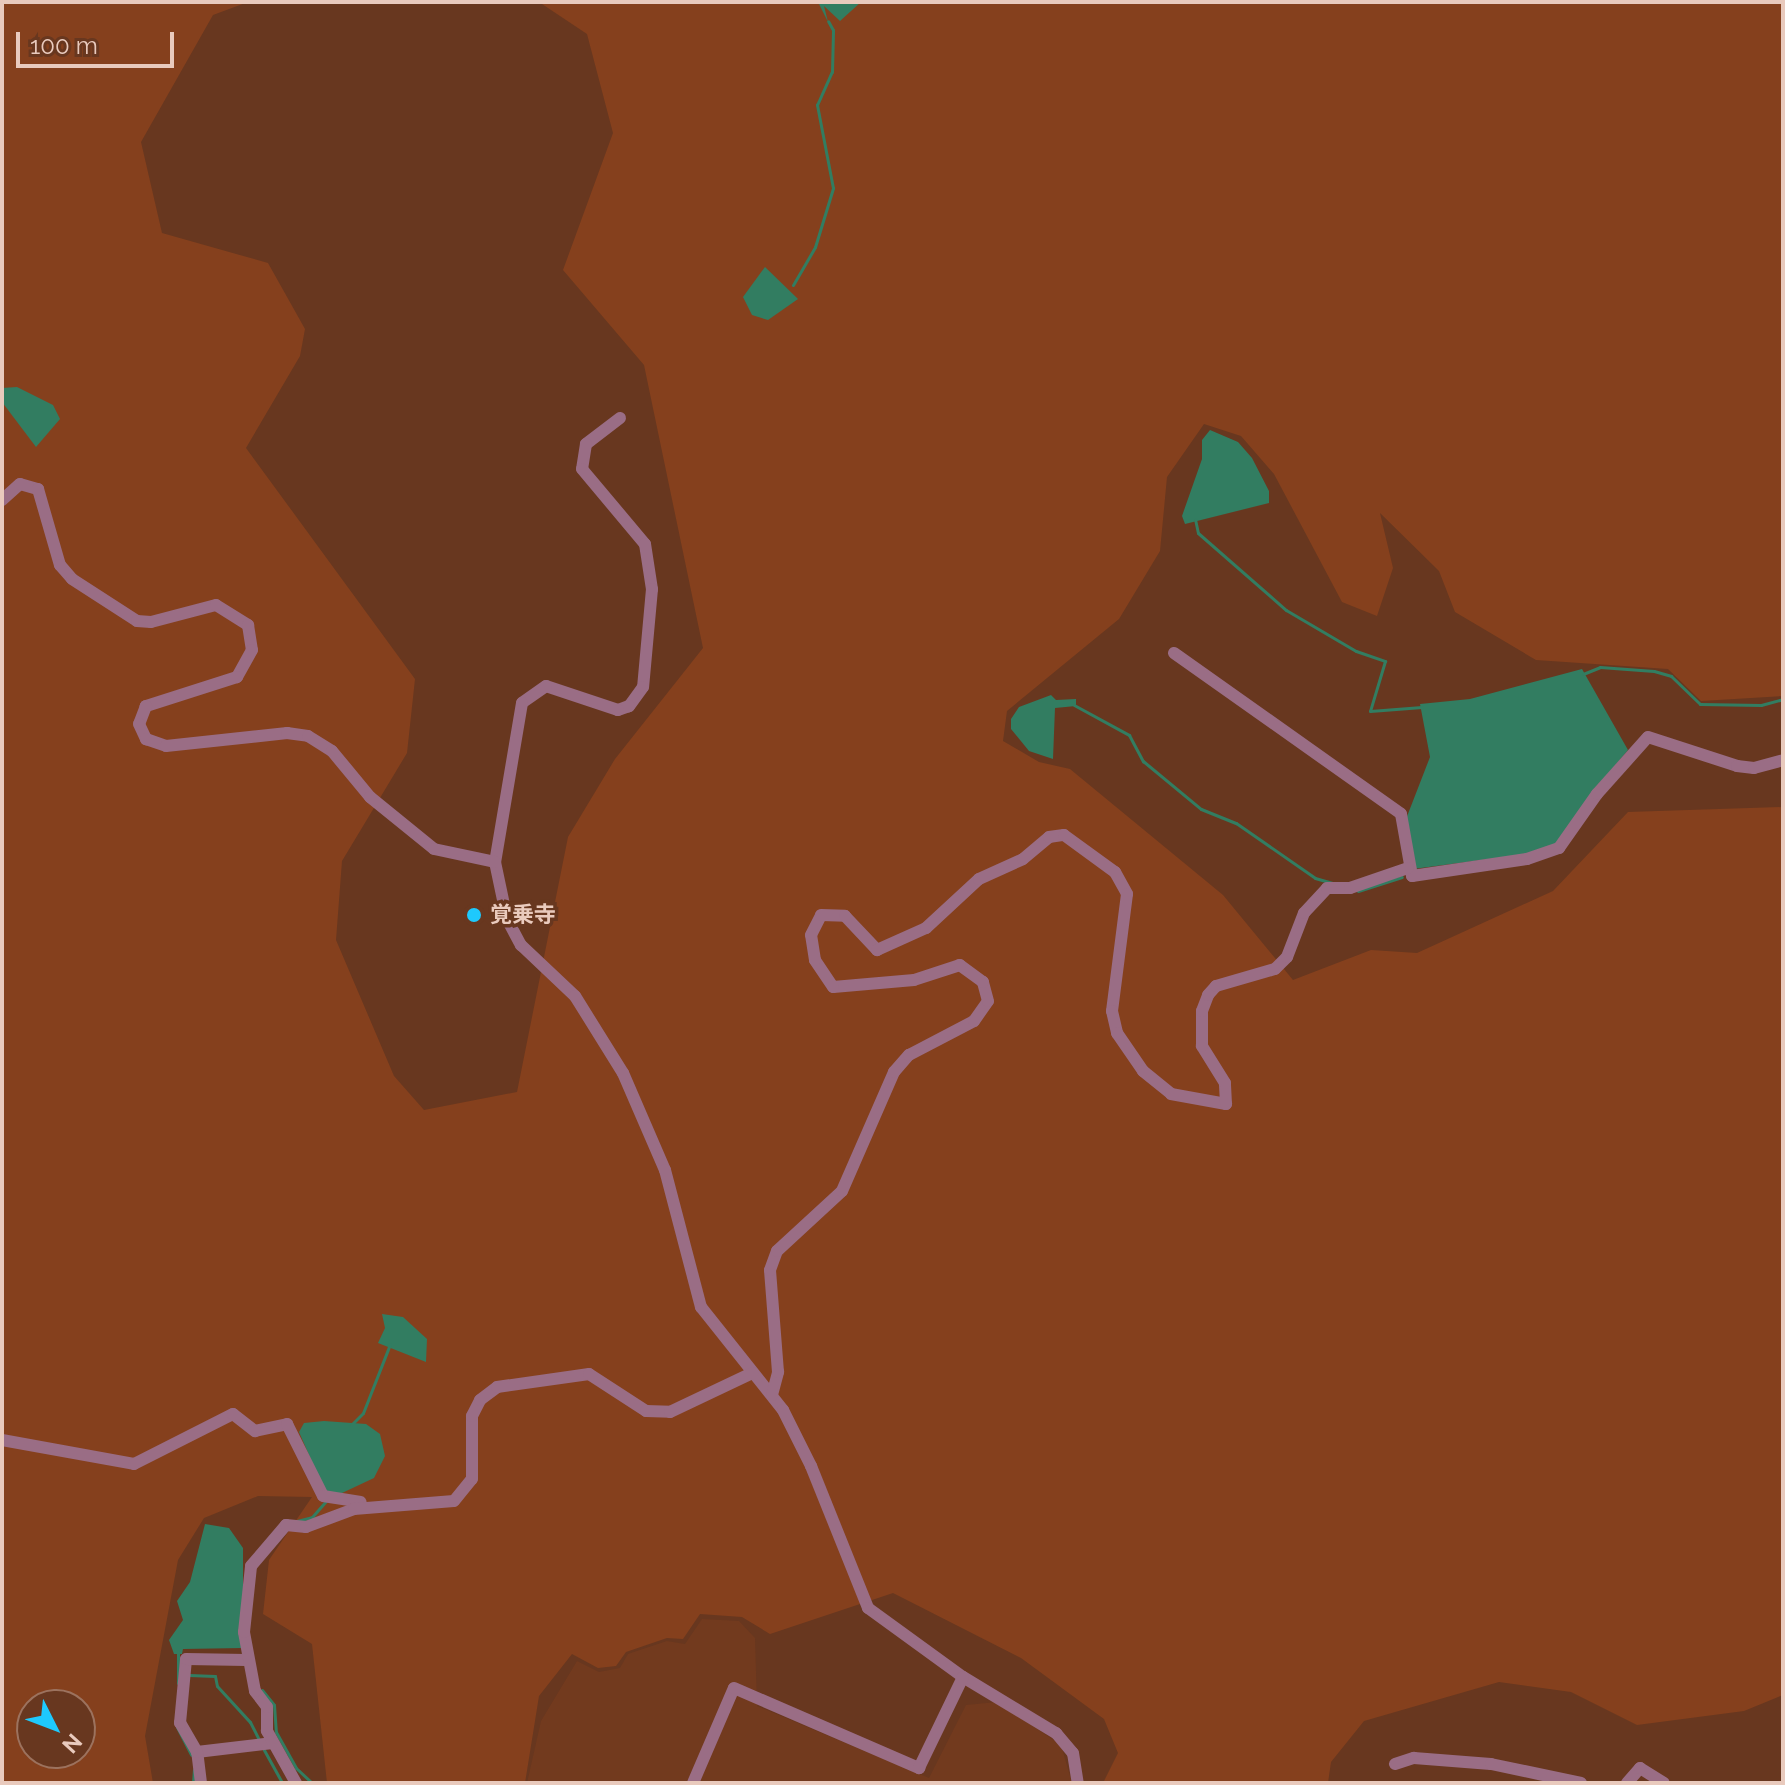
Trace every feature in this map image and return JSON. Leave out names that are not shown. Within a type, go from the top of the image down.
[{"type":"street","points":[[620,418],[586,444],[582,469],[645,544],[652,589],[643,687],[629,706],[618,710],[595,706],[546,686],[528,695],[512,749],[495,862],[500,899],[521,945],[593,1020],[650,1126],[701,1307],[772,1395],[811,1466],[868,1608],[963,1677],[1056,1733],[1073,1753],[1078,1783]]},
{"type":"street","points":[[2,500],[20,484],[38,489],[60,565],[72,579],[137,621],[151,622],[216,605],[248,625],[252,650],[237,677],[146,706],[139,724],[146,739],[166,746],[287,733],[308,736],[332,751],[370,797],[434,849],[495,862]]},
{"type":"street","points":[[1174,653],[1401,814],[1408,868],[1412,876],[1441,873],[1559,848],[1597,794],[1648,737],[1737,766],[1754,768],[1783,760]]},
{"type":"street","points":[[772,1395],[778,1372],[770,1270],[777,1251],[842,1191],[894,1072],[909,1055],[974,1021],[988,1001],[983,982],[960,965],[914,980],[833,987],[815,960],[811,935],[821,915],[845,916],[877,950],[890,946],[926,928],[979,879],[1023,859],[1049,837],[1064,835],[1115,872],[1127,894],[1112,1011],[1117,1033],[1143,1071],[1171,1094],[1226,1104],[1225,1083],[1202,1046],[1202,1011],[1208,995],[1216,986],[1275,969],[1287,957],[1304,913],[1327,888],[1350,888],[1408,868]]},
{"type":"street","points":[[296,1783],[272,1743],[267,1707],[255,1691],[246,1660],[251,1566],[291,1527],[385,1506],[439,1505],[465,1493],[472,1479],[472,1416],[480,1400],[497,1387],[589,1374],[646,1411],[670,1412],[752,1373]]},
{"type":"street","points":[[2,1440],[134,1464],[233,1414],[255,1431],[287,1424],[328,1499],[381,1500],[385,1506]]},
{"type":"street","points":[[201,1783],[197,1752],[180,1723],[186,1659],[246,1660]]},
{"type":"street","points":[[693,1783],[734,1688],[919,1768],[963,1677]]},
{"type":"street","points":[[197,1752],[272,1743]]},
{"type":"street","points":[[1395,1764],[1414,1758],[1491,1764],[1581,1783]]},
{"type":"street","points":[[1627,1783],[1640,1768],[1664,1783]]},
{"type":"shaded area","points":[[2,2],[248,2],[213,15],[141,142],[162,233],[268,263],[305,329],[300,356],[246,448],[415,679],[407,753],[342,861],[336,940],[394,1076],[424,1110],[517,1092],[568,837],[615,759],[703,648],[644,365],[563,270],[613,133],[587,34],[539,2],[1783,2],[1783,696],[1701,701],[1668,669],[1536,660],[1455,612],[1439,571],[1380,513],[1393,568],[1377,616],[1342,602],[1274,474],[1241,436],[1204,424],[1167,477],[1160,551],[1119,619],[1007,711],[1003,741],[1039,762],[1070,769],[1223,895],[1293,980],[1371,950],[1417,953],[1553,891],[1628,812],[1783,807],[1783,1695],[1744,1711],[1637,1725],[1571,1692],[1499,1682],[1364,1721],[1331,1762],[1328,1783],[1103,1783],[1118,1753],[1104,1719],[1021,1658],[893,1593],[770,1634],[742,1617],[700,1614],[683,1639],[667,1638],[626,1652],[616,1666],[598,1668],[572,1654],[539,1696],[525,1783],[327,1783],[312,1644],[263,1614],[269,1560],[312,1497],[258,1496],[204,1518],[178,1560],[145,1736],[153,1783],[2,1783]]},
{"type":"shaded area","points":[[818,2],[861,2],[840,21],[824,6],[828,22]]},
{"type":"shaded area","points":[[765,267],[798,299],[768,320],[752,315],[743,297]]},
{"type":"shaded area","points":[[17,387],[53,405],[60,419],[36,447],[2,402],[2,388]]},
{"type":"shaded area","points":[[1210,430],[1238,442],[1252,458],[1269,491],[1269,503],[1185,524],[1182,516],[1202,459],[1202,440]]},
{"type":"shaded area","points":[[1582,669],[1628,750],[1582,806],[1568,835],[1543,852],[1413,869],[1406,819],[1430,757],[1420,704],[1470,699]]},
{"type":"shaded area","points":[[1051,695],[1056,700],[1076,699],[1076,706],[1055,708],[1053,759],[1029,751],[1011,729],[1011,719],[1019,707]]},
{"type":"shaded area","points":[[382,1314],[403,1317],[427,1339],[426,1362],[378,1343],[385,1328]]},
{"type":"shaded area","points":[[304,1423],[366,1424],[380,1434],[385,1456],[374,1478],[342,1493],[326,1494],[299,1432]]},
{"type":"shaded area","points":[[205,1524],[229,1528],[243,1548],[243,1648],[183,1649],[182,1654],[174,1654],[169,1640],[183,1620],[177,1601],[190,1582]]},
{"type":"shaded area","points":[[702,1619],[739,1621],[755,1638],[757,1706],[929,1778],[966,1705],[997,1702],[1061,1745],[1072,1783],[527,1783],[541,1721],[577,1661],[599,1672],[620,1668],[628,1654],[667,1641],[685,1644]]},
{"type":"waterway","points":[[793,285],[815,247],[833,188],[817,105],[832,72],[833,30],[828,21]]},
{"type":"waterway","points":[[1195,519],[1198,533],[1286,610],[1356,651],[1385,661],[1370,711],[1422,707]]},
{"type":"waterway","points":[[1583,674],[1600,667],[1654,671],[1671,676],[1700,704],[1761,705],[1783,699]]},
{"type":"waterway","points":[[1074,705],[1129,735],[1143,761],[1201,809],[1236,823],[1315,878],[1333,883]]},
{"type":"waterway","points":[[1358,891],[1402,877]]},
{"type":"waterway","points":[[351,1425],[363,1413],[390,1344]]},
{"type":"waterway","points":[[297,1521],[312,1517],[326,1501]]},
{"type":"waterway","points":[[178,1651],[178,1683]]},
{"type":"waterway","points":[[189,1675],[215,1676],[217,1686],[250,1722],[260,1742]]},
{"type":"waterway","points":[[262,1690],[274,1705],[276,1732],[296,1768],[312,1783]]},
{"type":"waterway","points":[[177,1727],[191,1755]]},
{"type":"waterway","points":[[264,1750],[282,1783]]},
{"type":"waterway","points":[[193,1783],[194,1770]]},
{"type":"place","name":"覚乗寺","points":[[474,915]]}]
